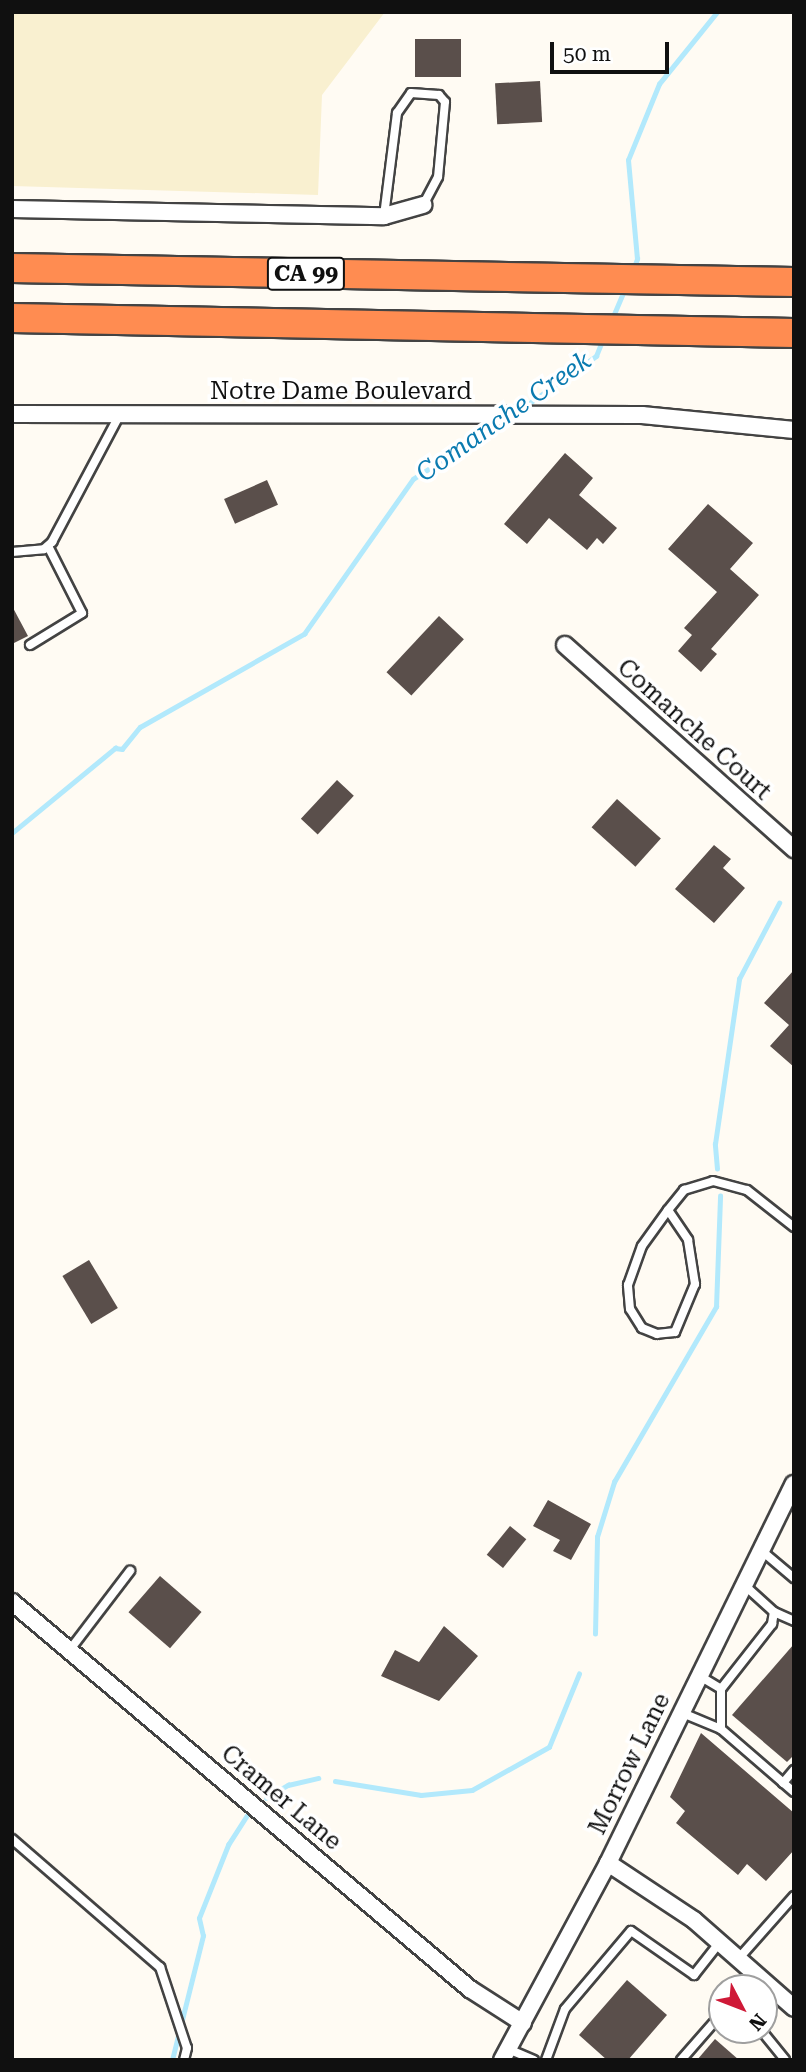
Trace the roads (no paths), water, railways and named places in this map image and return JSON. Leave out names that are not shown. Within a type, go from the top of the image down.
[{"type":"highway","name":"CA 99","points":[[12,268],[794,282]]},
{"type":"highway","name":"CA 99","points":[[12,318],[794,333]]},
{"type":"street","points":[[12,209],[384,216],[424,205]]},
{"type":"street","name":"Notre Dame Boulevard","points":[[12,414],[642,415],[794,430]]},
{"type":"street","name":"Comanche Court","points":[[565,645],[794,849]]},
{"type":"street","name":"Morrow Lane","points":[[505,2054],[608,1863],[794,1484]]},
{"type":"street","name":"Cramer Lane","points":[[12,1602],[470,1989],[523,2023]]},
{"type":"street","points":[[608,1863],[720,1942],[794,2008]]},
{"type":"lane","points":[[384,216],[397,113],[411,93],[439,95],[445,102],[438,177],[424,205]]},
{"type":"lane","points":[[12,552],[48,546],[63,528],[120,414]]},
{"type":"lane","points":[[30,645],[82,613],[48,546]]},
{"type":"lane","points":[[668,1210],[688,1240],[695,1284],[675,1332],[657,1334],[642,1328],[630,1309],[628,1285],[642,1247],[668,1210],[684,1190],[713,1181],[747,1190],[794,1227]]},
{"type":"lane","points":[[760,1549],[794,1578]]},
{"type":"lane","points":[[69,1651],[130,1571]]},
{"type":"lane","points":[[743,1584],[775,1612],[794,1621]]},
{"type":"lane","points":[[722,1729],[721,1689],[772,1624],[775,1612]]},
{"type":"lane","points":[[698,1675],[721,1689]]},
{"type":"lane","points":[[680,1712],[722,1729],[794,1792]]},
{"type":"lane","points":[[783,1783],[794,1770]]},
{"type":"lane","points":[[12,1839],[160,1967],[187,2048],[184,2060]]},
{"type":"lane","points":[[740,1958],[794,1896]]},
{"type":"lane","points":[[546,2060],[565,2009],[631,1931],[694,1975],[720,1942]]},
{"type":"lane","points":[[681,2060],[708,2029]]},
{"type":"lane","points":[[772,2044],[785,2060]]},
{"type":"lane","points":[[505,2054],[534,2060]]},
{"type":"waterway","name":"Comanche Creek","points":[[633,270],[637,259],[628,160],[659,84],[717,12]]},
{"type":"waterway","name":"Comanche Creek","points":[[612,319],[625,288]]},
{"type":"waterway","name":"Comanche Creek","points":[[521,409],[596,356],[603,339]]},
{"type":"waterway","name":"Comanche Creek","points":[[12,833],[115,748],[122,749],[140,727],[304,634],[413,479],[505,420]]},
{"type":"waterway","points":[[717,1169],[715,1144],[739,979],[779,903]]},
{"type":"waterway","points":[[595,1634],[597,1537],[614,1482],[716,1307],[720,1196]]},
{"type":"waterway","points":[[335,1781],[421,1795],[472,1790],[549,1747],[579,1674]]},
{"type":"waterway","points":[[266,1798],[288,1785],[318,1778]]},
{"type":"waterway","points":[[172,2060],[203,1936],[199,1918],[228,1845],[251,1809]]}]
